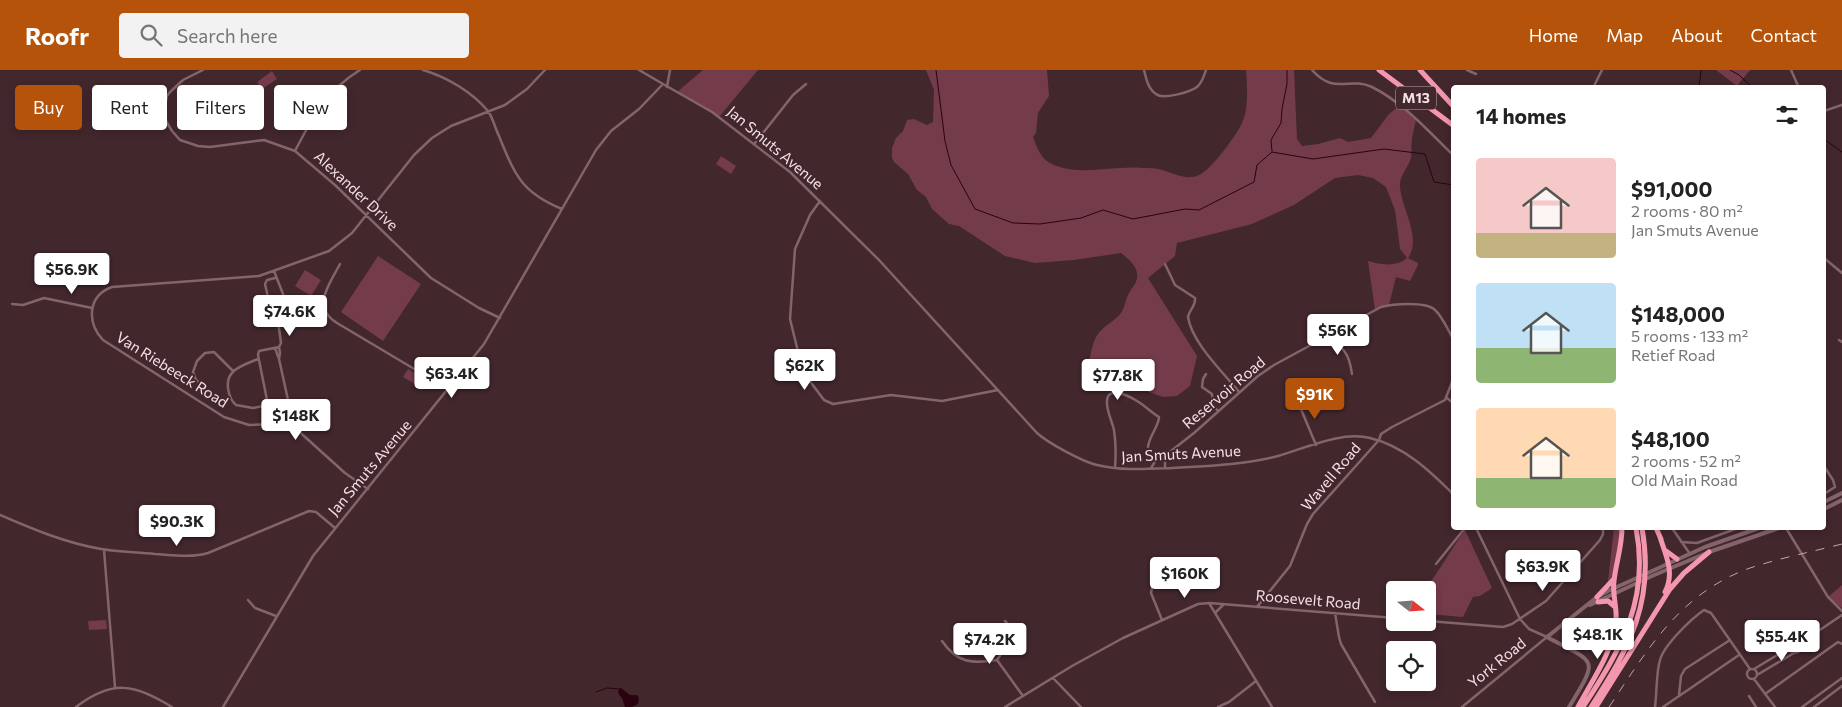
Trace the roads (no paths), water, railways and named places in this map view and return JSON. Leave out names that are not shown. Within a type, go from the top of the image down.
[{"type":"highway","name":"M13","points":[[1379,70],[1451,124]]},
{"type":"highway","name":"M13","points":[[1420,70],[1451,105]]},
{"type":"highway","points":[[1578,707],[1610,648],[1616,611],[1614,578],[1620,552],[1622,530]]},
{"type":"highway","points":[[1583,707],[1618,651],[1632,614],[1639,569],[1636,530]]},
{"type":"highway","points":[[1592,707],[1626,651],[1640,612],[1646,566],[1642,530]]},
{"type":"highway","points":[[1654,616],[1669,584],[1669,566],[1657,530]]},
{"type":"highway","points":[[1660,538],[1668,553],[1677,559]]},
{"type":"highway","points":[[1596,707],[1677,580],[1709,552]]},
{"type":"highway","points":[[1614,578],[1598,599],[1611,602],[1616,611]]},
{"type":"main road","points":[[1826,501],[1842,493]]},
{"type":"main road","points":[[1826,508],[1842,500]]},
{"type":"main road","points":[[1669,566],[1677,559],[1755,530]]},
{"type":"main road","points":[[1569,707],[1589,674],[1589,664],[1583,656],[1547,637],[1598,599],[1614,591],[1669,566],[1773,530]]},
{"type":"main road","points":[[1554,632],[1558,643]]},
{"type":"street","name":"Alexander Drive","points":[[203,70],[183,80],[167,96],[165,104],[166,120],[172,132],[180,140],[198,146],[210,147],[264,140],[295,151],[323,173],[431,278],[479,308],[500,318]]},
{"type":"street","points":[[295,151],[325,99],[338,84],[360,70]]},
{"type":"street","points":[[423,70],[460,87],[489,112],[513,170],[520,182],[539,198],[562,209]]},
{"type":"street","points":[[12,304],[23,306],[44,298],[92,308],[101,293],[112,287],[259,276],[329,251],[347,238],[414,155],[432,138],[451,126],[489,112],[516,98],[537,80],[545,70]]},
{"type":"street","points":[[639,70],[663,84]]},
{"type":"street","points":[[667,87],[670,70]]},
{"type":"street","points":[[1144,70],[1151,89],[1156,95],[1162,97],[1196,88],[1202,81],[1206,70]]},
{"type":"street","points":[[1312,70],[1318,77],[1330,84],[1362,84],[1374,89],[1416,119],[1451,153]]},
{"type":"street","points":[[1467,70],[1476,74]]},
{"type":"street","points":[[1594,85],[1602,70]]},
{"type":"street","points":[[1791,70],[1798,85]]},
{"type":"street","name":"Jan Smuts Avenue","points":[[223,707],[313,556],[478,352],[500,318],[596,150],[608,134],[640,108],[663,84],[713,112],[790,172],[879,260],[1042,438],[1090,462],[1115,468],[1165,468],[1243,463],[1352,437],[1366,437],[1379,440],[1422,464],[1451,492]]},
{"type":"street","points":[[755,143],[793,95],[806,84]]},
{"type":"street","points":[[1826,110],[1842,105]]},
{"type":"street","points":[[820,201],[810,215],[795,249],[790,319],[803,372],[824,400],[833,404],[891,395],[942,401],[998,390]]},
{"type":"street","points":[[1826,260],[1842,273]]},
{"type":"street","points":[[340,264],[326,290],[324,304],[326,316],[426,376],[452,386]]},
{"type":"street","points":[[1165,264],[1175,285],[1195,298],[1195,304],[1188,318],[1197,338],[1204,350],[1239,392]]},
{"type":"street","points":[[274,271],[275,278],[285,299],[278,321]]},
{"type":"street","points":[[275,278],[267,280],[265,288],[272,311],[278,321],[281,343],[279,359]]},
{"type":"street","name":"Reservoir Road","points":[[1151,468],[1156,460],[1162,458],[1239,392],[1274,365],[1381,307],[1389,305],[1423,305],[1436,311],[1451,335]]},
{"type":"street","name":"Van Riebeeck Road","points":[[92,308],[93,327],[103,340],[224,417],[249,425],[275,423],[294,428]]},
{"type":"street","points":[[1324,338],[1344,349],[1347,353],[1352,374]]},
{"type":"street","points":[[258,359],[233,371],[230,376],[228,385],[234,404],[253,408],[266,406],[268,402],[258,355],[260,351],[279,347]]},
{"type":"street","points":[[275,348],[294,428],[345,472],[368,489]]},
{"type":"street","points":[[206,388],[196,380],[193,372],[197,361],[205,353],[214,352],[233,371]]},
{"type":"street","points":[[1206,374],[1202,387],[1212,394],[1213,405],[1218,411]]},
{"type":"street","points":[[1379,440],[1386,430],[1447,398],[1451,386]]},
{"type":"street","points":[[1115,468],[1117,452],[1114,431],[1106,403],[1108,397],[1113,392],[1135,400],[1158,417],[1159,422],[1151,435],[1148,447]]},
{"type":"street","points":[[1447,398],[1451,401]]},
{"type":"street","points":[[1298,402],[1316,445]]},
{"type":"street","name":"Wavell Road","points":[[1257,607],[1290,566],[1313,514],[1379,440]]},
{"type":"street","points":[[1162,458],[1165,460],[1165,468]]},
{"type":"street","points":[[1826,469],[1835,487],[1826,493]]},
{"type":"street","points":[[0,515],[34,530],[104,550],[174,555],[202,555],[309,511],[316,512],[334,528]]},
{"type":"street","points":[[1436,564],[1463,530]]},
{"type":"street","points":[[1477,530],[1520,619],[1528,629],[1547,637]]},
{"type":"street","points":[[1436,622],[1503,627],[1520,619],[1546,601],[1600,540],[1604,530]]},
{"type":"street","points":[[1673,530],[1690,554]]},
{"type":"street","points":[[1681,542],[1697,543],[1733,530]]},
{"type":"street","points":[[1787,530],[1828,597],[1842,610]]},
{"type":"street","points":[[104,550],[115,687]]},
{"type":"street","points":[[1160,558],[1160,577],[1152,588],[1151,593],[1162,620]]},
{"type":"street","points":[[248,600],[255,608],[276,616]]},
{"type":"street","points":[[1209,603],[1272,707]]},
{"type":"street","name":"Roosevelt Road","points":[[1005,707],[1123,638],[1192,606],[1209,603],[1386,617]]},
{"type":"street","points":[[1215,613],[1224,604]]},
{"type":"street","points":[[1655,707],[1662,656],[1672,642],[1702,611],[1711,612],[1750,669]]},
{"type":"street","points":[[1335,613],[1341,644],[1375,702]]},
{"type":"street","points":[[1750,669],[1754,669],[1789,648],[1792,641],[1808,638],[1842,615]]},
{"type":"street","points":[[997,660],[1012,635],[1011,627],[1005,621]]},
{"type":"street","name":"York Road","points":[[1462,707],[1547,637]]},
{"type":"street","points":[[1754,679],[1757,675],[1798,652],[1808,638]]},
{"type":"street","points":[[1679,695],[1681,676],[1685,669],[1730,640]]},
{"type":"street","points":[[942,641],[947,649],[963,661],[997,660]]},
{"type":"street","points":[[1799,641],[1802,646]]},
{"type":"street","points":[[1765,694],[1838,642],[1842,644]]},
{"type":"street","points":[[1789,648],[1794,653]]},
{"type":"street","points":[[1663,707],[1739,655]]},
{"type":"street","points":[[997,660],[1023,696]]},
{"type":"street","points":[[1750,669],[1747,676],[1754,679],[1773,706]]},
{"type":"street","points":[[1754,669],[1757,675]]},
{"type":"street","points":[[1053,678],[1081,707]]},
{"type":"street","points":[[1802,707],[1842,678]]},
{"type":"street","points":[[1218,707],[1229,702],[1256,681]]},
{"type":"street","points":[[1814,707],[1819,706],[1842,686]]},
{"type":"street","points":[[76,707],[89,698],[115,687],[147,693],[172,707]]},
{"type":"street","points":[[1749,696],[1756,707]]},
{"type":"waterway","points":[[936,70],[945,141],[951,165],[975,209],[1013,223],[1040,224],[1081,218],[1103,210],[1133,219],[1185,209],[1199,210],[1254,182],[1257,165],[1272,152],[1313,159],[1384,149],[1425,154],[1434,182],[1451,185]]},
{"type":"waterway","points":[[1272,151],[1271,140],[1281,123],[1287,84],[1287,70]]},
{"type":"waterway","points":[[1699,85],[1701,70]]},
{"type":"waterway","points":[[1730,70],[1750,85]]},
{"type":"waterway","points":[[1826,140],[1842,152]]},
{"type":"waterway","points":[[596,692],[607,688],[620,689]]},
{"type":"railway","points":[[1609,707],[1652,644],[1668,625],[1704,592],[1725,579],[1750,568],[1842,544]]}]
